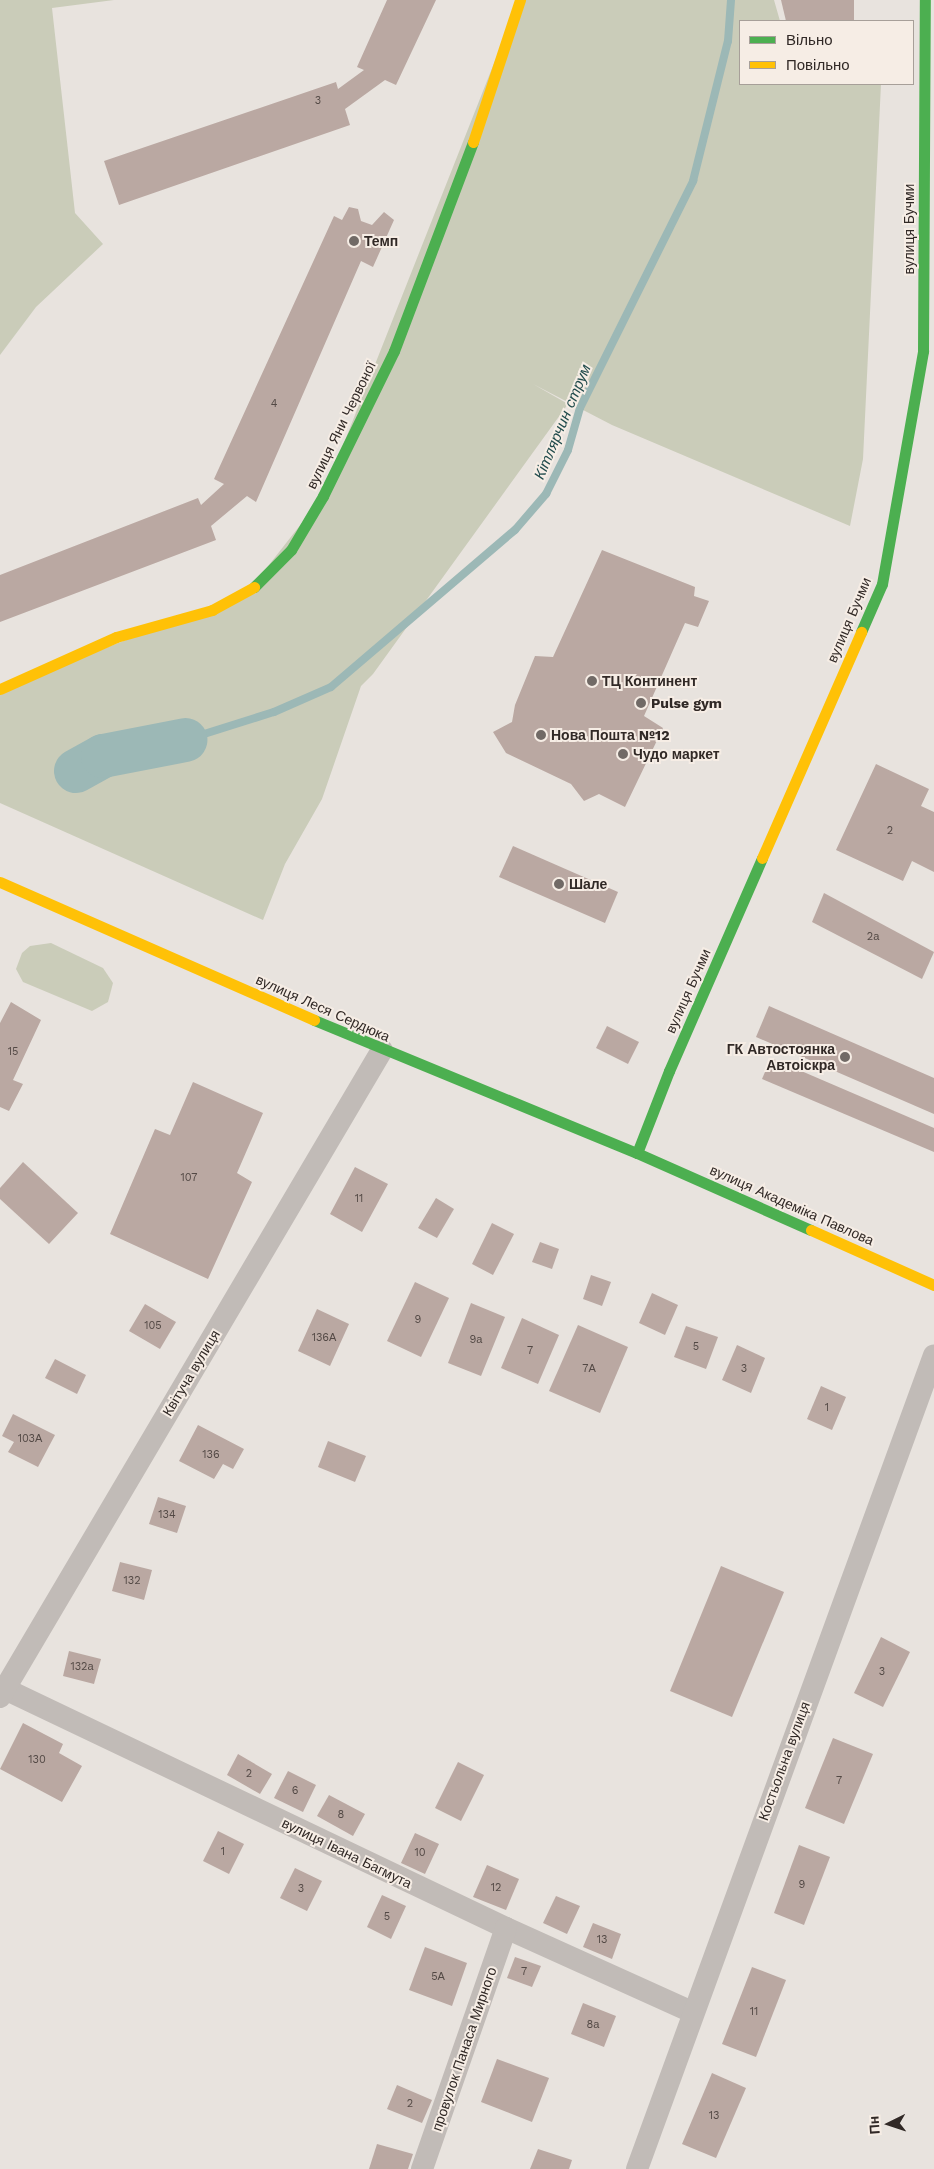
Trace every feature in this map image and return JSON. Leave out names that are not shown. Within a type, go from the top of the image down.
[{"type":"street","name":"вулиця Яни Червоної","points":[[0,689],[116,637],[212,610],[258,585],[290,550],[323,496],[394,350],[468,157],[520,0]]},
{"type":"street","name":"вулиця Бучми","points":[[637,1153],[669,1071],[882,584],[923,351],[925,0]]},
{"type":"street","name":"вулиця Леся Сердюка","points":[[0,882],[382,1050],[637,1153]]},
{"type":"street","name":"Квітуча вулиця","points":[[2,1693],[382,1050]]},
{"type":"street","name":"вулиця Академіка Павлова","points":[[637,1153],[934,1285]]},
{"type":"street","name":"Костьольна вулиця","points":[[636,2169],[934,1355]]},
{"type":"street","name":"вулиця Івана Багмута","points":[[2,1693],[506,1928],[692,2012]]},
{"type":"street","name":"провулок Панаса Мирного","points":[[422,2169],[506,1928]]},
{"type":"green space","points":[[0,0],[114,0],[52,8],[75,213],[103,244],[36,307],[0,355]]},
{"type":"green space","points":[[519,0],[774,0],[780,20],[739,20],[739,85],[881,85],[863,459],[850,526],[612,425],[533,384],[568,404],[373,674],[361,686],[322,799],[285,864],[263,920],[0,803],[0,689],[247,593],[323,496]]},
{"type":"green space","points":[[51,943],[103,968],[113,983],[108,1002],[92,1011],[23,982],[16,969],[22,953],[30,946]]},
{"type":"building","points":[[387,0],[436,0],[396,85],[385,80],[345,109],[350,125],[119,205],[104,161],[336,82],[338,89],[364,70],[357,67]]},
{"type":"building","points":[[781,0],[854,0],[854,20],[786,20]]},
{"type":"building","points":[[349,207],[358,209],[361,221],[372,225],[384,212],[394,220],[373,267],[361,261],[256,502],[247,496],[211,526],[216,540],[0,622],[0,575],[198,498],[201,505],[224,484],[214,479],[334,216],[342,220]]},
{"type":"building","name":"ТЦ Континент","points":[[602,550],[695,587],[694,596],[709,601],[698,627],[685,623],[644,716],[663,728],[625,807],[599,794],[584,801],[571,784],[506,753],[493,732],[512,722],[515,705],[535,656],[553,657]]},
{"type":"building","points":[[876,764],[929,789],[921,806],[934,812],[934,872],[912,861],[903,881],[836,850]]},
{"type":"building","name":"Шале","points":[[513,846],[618,892],[605,923],[499,877]]},
{"type":"building","points":[[824,893],[934,952],[922,979],[812,922]]},
{"type":"building","points":[[11,1002],[41,1020],[13,1080],[23,1084],[9,1111],[0,1107],[0,1023]]},
{"type":"building","name":"ГК Автостоянка Автоіскра","points":[[769,1006],[934,1078],[934,1114],[756,1037]]},
{"type":"building","points":[[607,1026],[639,1042],[628,1064],[596,1048]]},
{"type":"building","points":[[771,1058],[934,1128],[934,1152],[762,1079]]},
{"type":"building","points":[[193,1082],[263,1113],[237,1173],[252,1182],[208,1279],[110,1234],[155,1129],[170,1135]]},
{"type":"building","points":[[23,1162],[78,1213],[49,1244],[0,1199],[0,1188]]},
{"type":"building","points":[[355,1167],[388,1184],[362,1232],[330,1214]]},
{"type":"building","points":[[436,1198],[454,1209],[437,1238],[418,1228]]},
{"type":"building","points":[[492,1223],[514,1234],[493,1275],[472,1264]]},
{"type":"building","points":[[540,1242],[559,1249],[552,1269],[532,1262]]},
{"type":"building","points":[[591,1275],[611,1282],[602,1306],[583,1299]]},
{"type":"building","points":[[415,1282],[449,1298],[421,1357],[387,1341]]},
{"type":"building","points":[[652,1293],[678,1305],[665,1335],[639,1323]]},
{"type":"building","points":[[471,1303],[505,1317],[481,1376],[448,1363]]},
{"type":"building","points":[[145,1304],[176,1322],[160,1349],[129,1331]]},
{"type":"building","points":[[317,1309],[349,1324],[330,1366],[298,1351]]},
{"type":"building","points":[[522,1318],[559,1335],[538,1384],[501,1368]]},
{"type":"building","points":[[578,1325],[628,1347],[600,1413],[549,1391]]},
{"type":"building","points":[[686,1326],[718,1337],[706,1369],[674,1357]]},
{"type":"building","points":[[737,1345],[765,1358],[751,1393],[722,1380]]},
{"type":"building","points":[[55,1359],[86,1375],[77,1394],[45,1378]]},
{"type":"building","points":[[821,1386],[846,1397],[832,1430],[807,1419]]},
{"type":"building","points":[[13,1414],[55,1435],[38,1467],[8,1452],[14,1442],[2,1436]]},
{"type":"building","points":[[198,1425],[244,1449],[233,1469],[223,1464],[214,1479],[179,1461]]},
{"type":"building","points":[[328,1441],[366,1456],[355,1482],[318,1467]]},
{"type":"building","points":[[158,1497],[186,1506],[177,1533],[149,1524]]},
{"type":"building","points":[[120,1562],[152,1570],[144,1600],[112,1591]]},
{"type":"building","points":[[721,1566],[784,1592],[732,1717],[670,1691]]},
{"type":"building","points":[[881,1637],[910,1652],[883,1707],[854,1693]]},
{"type":"building","points":[[69,1651],[101,1659],[94,1684],[63,1676]]},
{"type":"building","points":[[23,1723],[63,1744],[59,1753],[82,1766],[62,1802],[0,1769]]},
{"type":"building","points":[[833,1738],[873,1754],[844,1824],[805,1808]]},
{"type":"building","points":[[238,1754],[272,1774],[260,1794],[227,1775]]},
{"type":"building","points":[[458,1762],[484,1775],[461,1821],[435,1808]]},
{"type":"building","points":[[288,1771],[316,1785],[303,1812],[274,1798]]},
{"type":"building","points":[[329,1795],[365,1814],[353,1836],[317,1816]]},
{"type":"building","points":[[218,1831],[244,1844],[229,1874],[203,1861]]},
{"type":"building","points":[[415,1833],[439,1844],[425,1874],[401,1863]]},
{"type":"building","points":[[799,1845],[830,1857],[804,1925],[774,1913]]},
{"type":"building","points":[[487,1865],[519,1879],[506,1910],[473,1897]]},
{"type":"building","points":[[295,1868],[322,1881],[307,1911],[280,1898]]},
{"type":"building","points":[[382,1895],[406,1906],[391,1939],[367,1927]]},
{"type":"building","points":[[556,1896],[580,1906],[567,1934],[543,1923]]},
{"type":"building","points":[[593,1923],[621,1934],[612,1959],[583,1947]]},
{"type":"building","points":[[425,1947],[467,1963],[452,2006],[409,1990]]},
{"type":"building","points":[[515,1957],[541,1966],[532,1987],[507,1978]]},
{"type":"building","points":[[752,1967],[786,1980],[756,2057],[722,2044]]},
{"type":"building","points":[[583,2003],[616,2016],[604,2047],[571,2034]]},
{"type":"building","points":[[497,2059],[549,2078],[532,2122],[481,2102]]},
{"type":"building","points":[[712,2073],[746,2088],[716,2158],[682,2144]]},
{"type":"building","points":[[397,2085],[432,2100],[422,2123],[387,2109]]},
{"type":"building","points":[[377,2144],[413,2154],[408,2169],[369,2169]]},
{"type":"building","points":[[538,2149],[572,2160],[569,2169],[530,2169]]},
{"type":"waterway","name":"Кітлярчин струм","points":[[185,740],[274,712],[331,687],[515,530],[546,494],[568,450],[580,408],[693,181],[728,41],[731,0]]},
{"type":"waterway","points":[[76,771],[103,756],[185,740]]},
{"type":"traffic: fast","points":[[861,632],[882,584],[923,351],[925,0]]},
{"type":"traffic: fast","points":[[254,587],[291,550],[323,496],[394,351],[473,142]]},
{"type":"traffic: fast","points":[[637,1153],[669,1071],[762,858]]},
{"type":"traffic: fast","points":[[314,1020],[637,1153],[811,1230]]},
{"type":"traffic: slow","points":[[473,142],[520,0]]},
{"type":"traffic: slow","points":[[0,689],[116,637],[212,610],[254,587]]},
{"type":"traffic: slow","points":[[762,858],[861,632]]},
{"type":"traffic: slow","points":[[0,882],[314,1020]]},
{"type":"traffic: slow","points":[[811,1230],[934,1285]]},
{"type":"place","name":"Темп","points":[[354,241]]},
{"type":"place","name":"ТЦ Континент","points":[[592,681]]},
{"type":"place","name":"Pulse gym","points":[[641,703]]},
{"type":"place","name":"Нова Пошта №12","points":[[541,735]]},
{"type":"place","name":"Чудо маркет","points":[[623,754]]},
{"type":"place","name":"Шале","points":[[559,884]]},
{"type":"place","name":"ГК Автостоянка Автоіскра","points":[[845,1057]]}]
